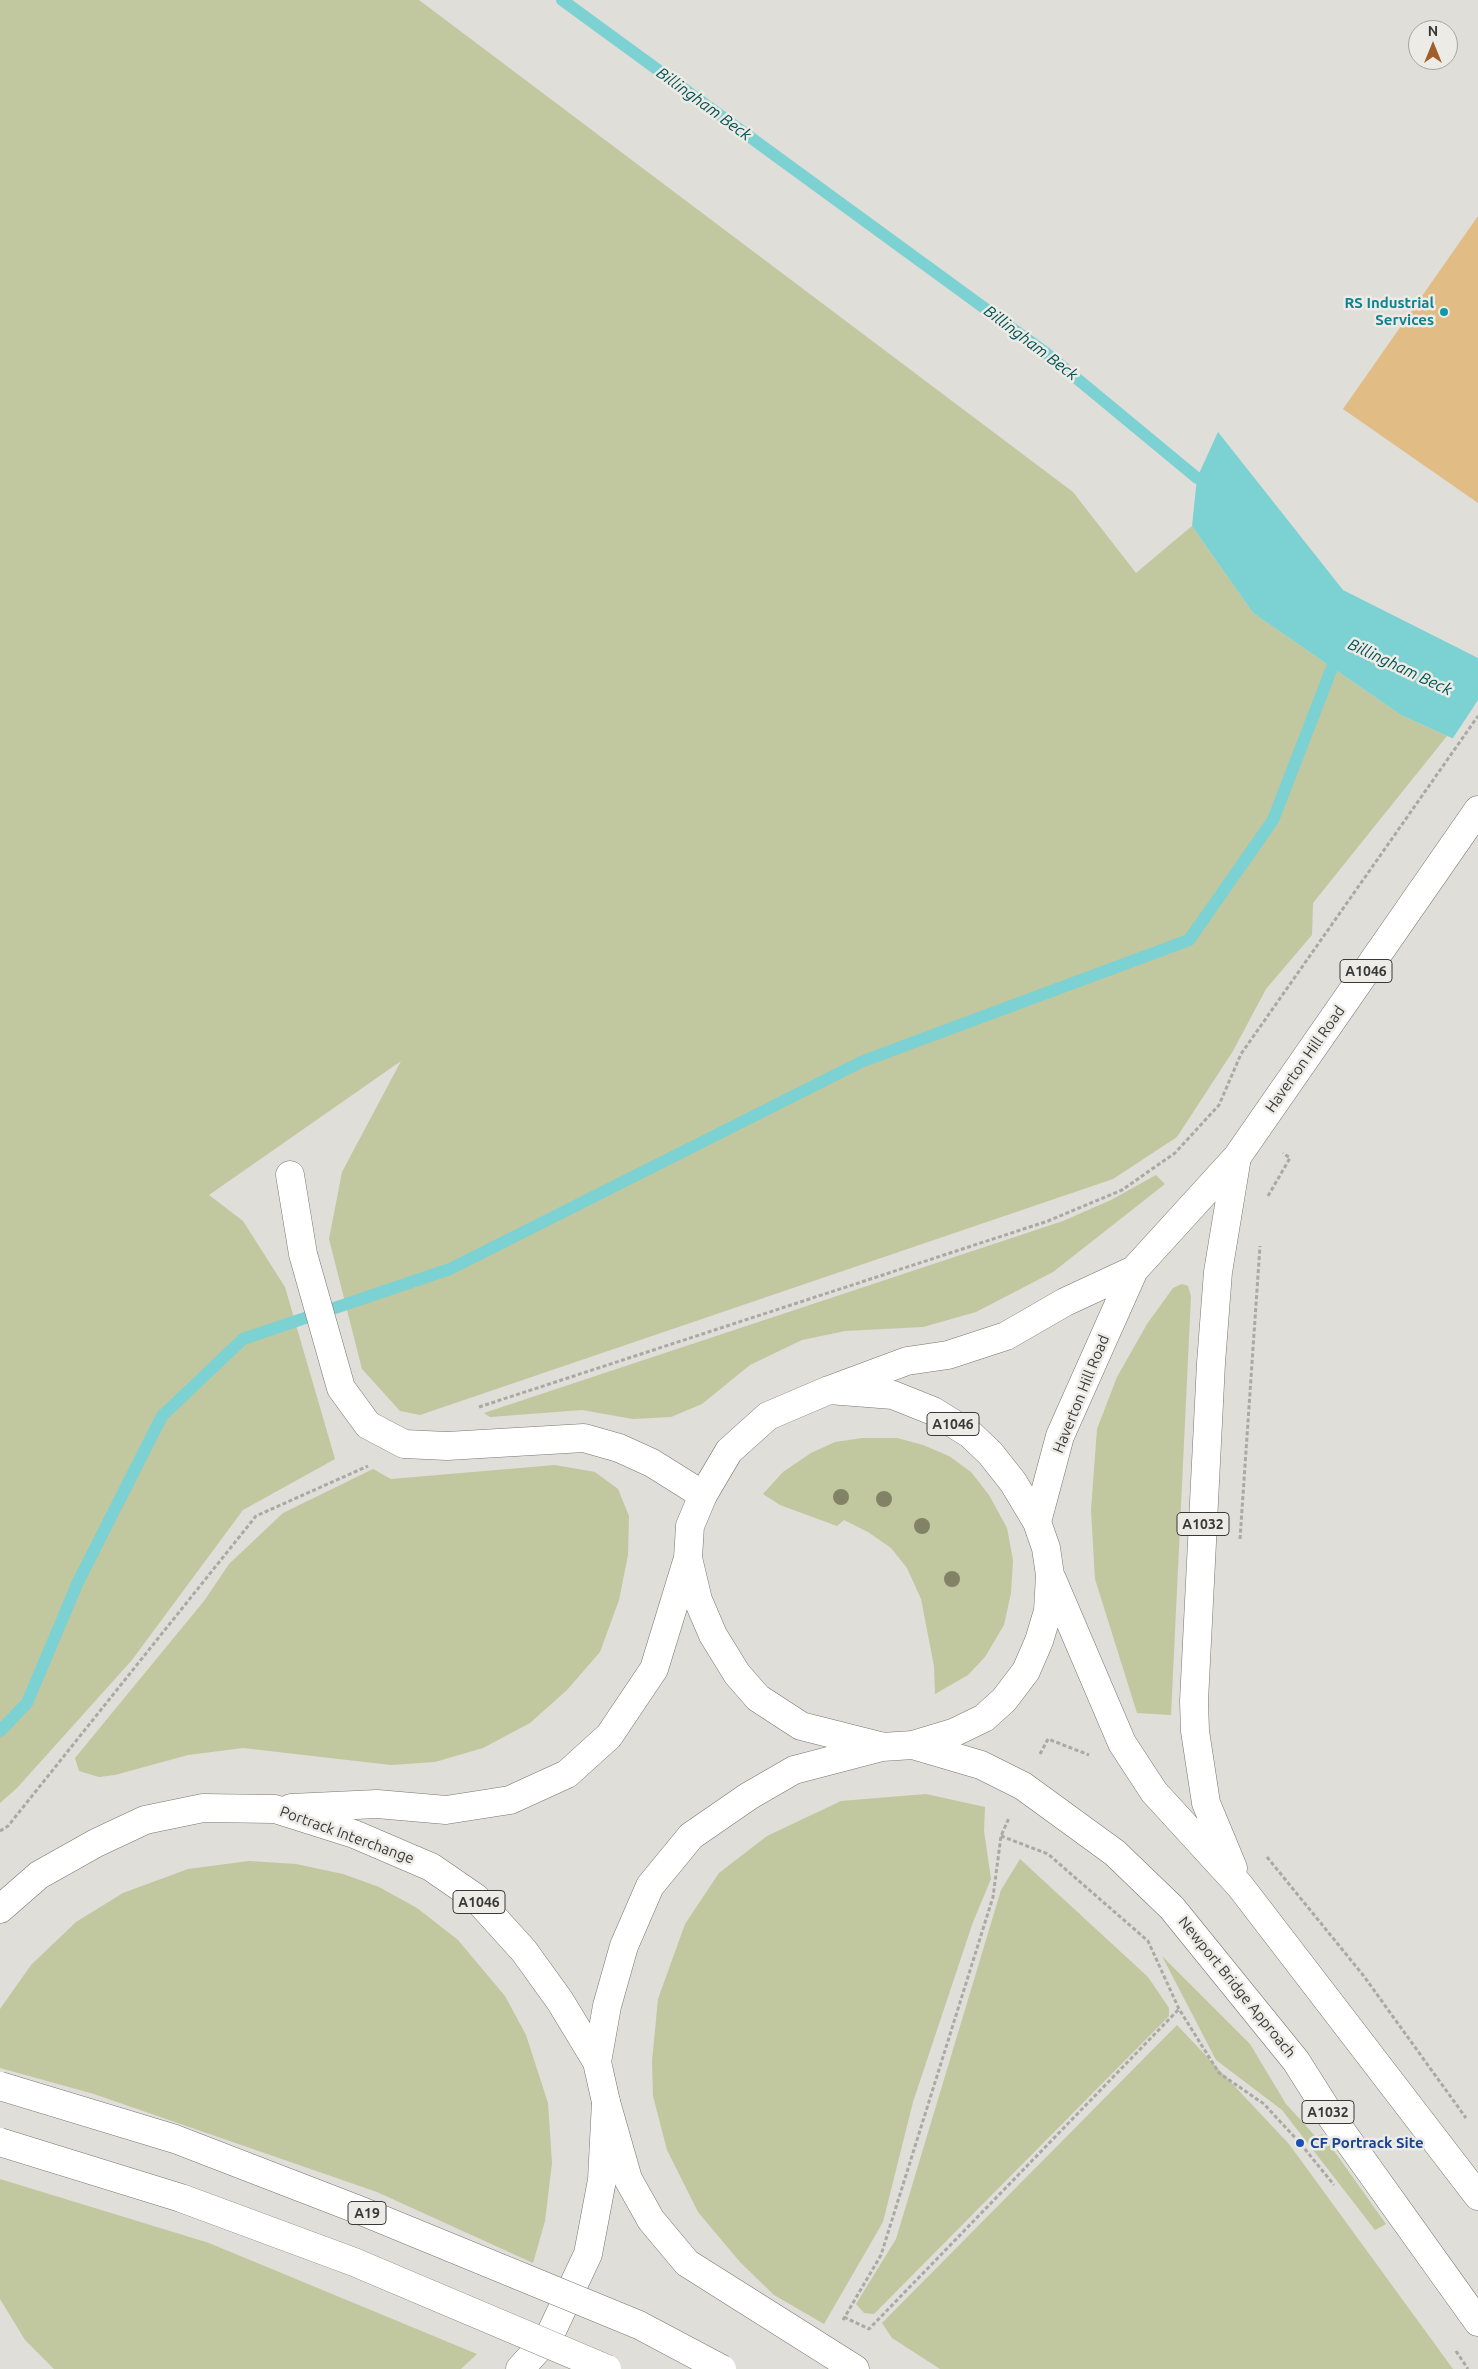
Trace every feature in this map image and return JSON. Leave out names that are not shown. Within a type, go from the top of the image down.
[{"type":"main road","name":"Haverton Hill Road","points":[[1037,1522],[1060,1436],[1134,1270],[1237,1157],[1478,810]]},
{"type":"main road","name":"A1032","points":[[1237,1157],[1218,1272],[1212,1345],[1194,1701],[1195,1731],[1206,1803],[1240,1886]]},
{"type":"main road","points":[[290,1175],[303,1254],[341,1388],[368,1425],[404,1444],[447,1446],[584,1438],[619,1448],[652,1463],[703,1495]]},
{"type":"main road","name":"Haverton Hill Road","points":[[829,1390],[907,1361],[948,1355],[1006,1336],[1065,1302],[1134,1270]]},
{"type":"main road","name":"A1046","points":[[275,1809],[377,1804],[446,1810],[510,1800],[567,1774],[608,1736],[654,1669],[688,1558],[690,1526],[703,1495],[729,1450],[768,1416],[829,1390],[893,1395],[940,1416],[970,1434],[990,1452],[1013,1482],[1037,1522],[1046,1548],[1050,1575],[1048,1611],[1039,1641],[1026,1671],[1004,1700],[984,1718],[969,1726],[913,1745],[882,1747],[794,1770],[749,1796],[691,1836],[650,1886],[624,1946],[607,2006],[597,2062]]},
{"type":"main road","name":"A1046","points":[[688,1558],[698,1600],[713,1636],[737,1674],[758,1698],[801,1726],[882,1747]]},
{"type":"main road","name":"A1032","points":[[1050,1575],[1122,1743],[1154,1792],[1240,1886],[1478,2196]]},
{"type":"main road","name":"Newport Bridge Approach","points":[[913,1745],[981,1765],[1024,1786],[1115,1853],[1172,1908],[1296,2061],[1332,2118],[1478,2322]]},
{"type":"main road","name":"Portrack Interchange","points":[[0,1909],[40,1875],[96,1842],[145,1820],[203,1808],[275,1809],[354,1834],[432,1867],[476,1898],[524,1951],[597,2062],[606,2102],[602,2180],[588,2254],[549,2337],[520,2369]]},
{"type":"main road","name":"A19","points":[[0,2086],[175,2139],[359,2210],[639,2325],[722,2369]]},
{"type":"main road","points":[[606,2102],[628,2179],[651,2220],[687,2263],[855,2369]]},
{"type":"main road","points":[[0,2142],[181,2198],[354,2262],[606,2369]]},
{"type":"path","points":[[1219,1105],[1241,1054],[1478,716]]},
{"type":"path","points":[[1239,1549],[1260,1243]]},
{"type":"path","points":[[862,2284],[881,2255],[993,1898],[1001,1836],[1024,1786],[1048,1739],[1094,1757],[1122,1743]]},
{"type":"path","points":[[1001,1836],[1048,1854],[1148,1941],[1179,2009],[1219,2073],[1264,2104],[1300,2143],[1336,2188]]},
{"type":"path","points":[[1267,1856],[1363,1975],[1466,2119]]},
{"type":"path","points":[[844,2317],[868,2329],[1179,2009]]},
{"type":"path","points":[[1451,2345],[1468,2369]]},
{"type":"green space","points":[[0,0],[419,0],[1073,492],[1136,573],[1192,526],[1253,613],[1401,715],[1447,736],[1313,903],[1312,935],[1266,989],[1233,1051],[1177,1137],[1113,1179],[420,1415],[400,1411],[362,1369],[329,1239],[342,1172],[401,1061],[209,1195],[243,1221],[285,1287],[335,1459],[243,1510],[132,1660],[17,1788],[0,1803]]},
{"type":"green space","points":[[1156,1175],[1165,1184],[1053,1272],[976,1312],[923,1327],[845,1331],[802,1340],[750,1365],[702,1404],[671,1417],[633,1419],[582,1410],[490,1417],[484,1413],[1063,1221],[1111,1200]]},
{"type":"green space","points":[[1182,1284],[1188,1286],[1191,1296],[1171,1715],[1137,1713],[1095,1579],[1091,1510],[1097,1429],[1117,1377],[1147,1324],[1173,1288]]},
{"type":"green space","points":[[862,1438],[897,1438],[923,1445],[949,1456],[971,1472],[989,1495],[1007,1528],[1013,1560],[1011,1593],[1004,1625],[985,1657],[968,1675],[935,1694],[934,1666],[921,1599],[907,1568],[891,1548],[868,1532],[844,1520],[837,1526],[780,1505],[763,1494],[783,1472],[811,1453],[835,1442]]},
{"type":"green space","points":[[555,1465],[595,1472],[618,1489],[629,1516],[628,1555],[619,1600],[600,1652],[567,1690],[530,1723],[483,1748],[435,1762],[391,1765],[243,1748],[188,1755],[115,1775],[99,1777],[79,1771],[75,1758],[204,1601],[229,1564],[283,1513],[373,1469],[391,1479]]},
{"type":"green space","points":[[926,1794],[985,1807],[984,1831],[991,1879],[973,1922],[913,2102],[883,2222],[824,2324],[774,2295],[740,2262],[698,2212],[667,2150],[653,2096],[652,2061],[658,1999],[685,1924],[719,1873],[767,1836],[841,1801]]},
{"type":"green space","points":[[1020,1859],[1148,1977],[1169,2008],[1169,2016],[874,2314],[864,2313],[856,2304],[896,2239],[1001,1890]]},
{"type":"green space","points":[[249,1861],[296,1864],[343,1874],[379,1887],[417,1908],[458,1940],[505,1996],[526,2035],[548,2103],[552,2163],[545,2221],[533,2263],[377,2192],[94,2094],[0,2068],[0,2009],[31,1965],[76,1922],[123,1893],[188,1869]]},
{"type":"green space","points":[[1162,1956],[1250,2044],[1286,2104],[1316,2137],[1322,2134],[1386,2224],[1375,2230],[1282,2110],[1216,2060]]},
{"type":"green space","points":[[1177,2025],[1289,2144],[1453,2369],[940,2369],[892,2338],[882,2323]]},
{"type":"green space","points":[[0,2179],[209,2243],[477,2354],[461,2369],[54,2369],[25,2340],[0,2299]]},
{"type":"water","points":[[1218,432],[1343,590],[1478,658],[1478,750],[1401,715],[1253,613],[1192,526],[1197,478]]},
{"type":"pier","points":[[1478,700],[1478,753],[1451,741]]},
{"type":"building","name":"RS Industrial Services","points":[[1478,216],[1478,503],[1343,409]]},
{"type":"waterway","name":"Billingham Beck","points":[[562,0],[1046,353],[1197,478]]},
{"type":"waterway","points":[[0,1731],[27,1703],[78,1582],[162,1416],[243,1339],[450,1269],[863,1061],[1189,940],[1273,820],[1338,652]]},
{"type":"place","name":"RS Industrial Services","points":[[1444,312]]},
{"type":"place","name":"CF Portrack Site","points":[[1300,2143]]}]
